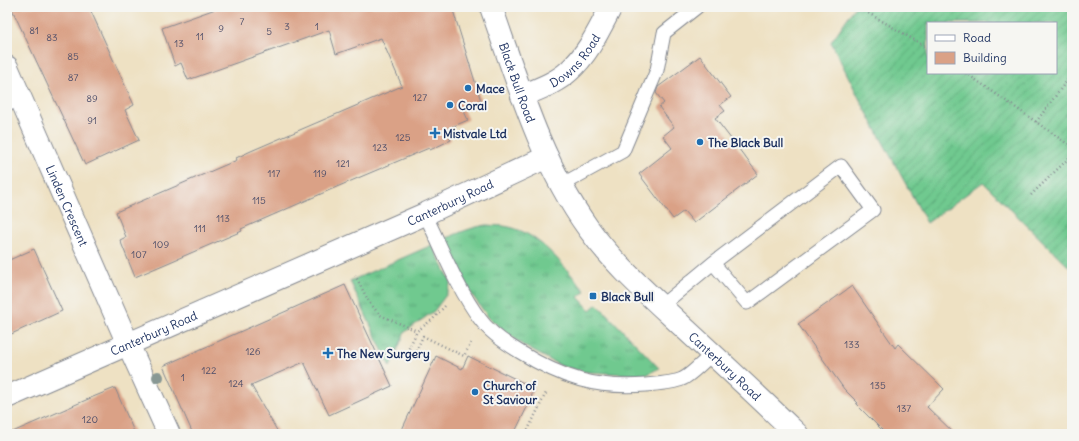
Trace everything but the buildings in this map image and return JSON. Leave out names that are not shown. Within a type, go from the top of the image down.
[{"type":"main road","name":"Black Bull Road","points":[[491,7],[522,96],[547,157]]},
{"type":"main road","name":"Downs Road","points":[[522,96],[547,85],[568,72],[585,54],[611,7]]},
{"type":"main road","name":"Linden Crescent","points":[[7,67],[14,102],[169,434]]},
{"type":"main road","name":"Canterbury Road","points":[[7,397],[425,214],[547,157],[561,185],[579,215],[602,246],[628,275],[792,432]]},
{"type":"lane","points":[[561,185],[622,151],[656,70],[664,33],[697,7]]},
{"type":"lane","points":[[661,306],[713,263],[841,166],[873,210],[747,303],[713,263]]},
{"type":"lane","points":[[425,214],[467,299],[482,322],[494,334],[510,346],[556,372],[594,383],[624,387],[656,384],[683,379],[712,354]]},
{"type":"path","points":[[858,7],[927,47]]},
{"type":"path","points":[[967,74],[1071,146],[1072,142]]},
{"type":"path","points":[[1036,122],[1072,74]]},
{"type":"path","points":[[1031,195],[1072,155]]},
{"type":"path","points":[[353,270],[369,302],[380,315],[417,330]]},
{"type":"path","points":[[459,283],[434,319],[417,330],[405,358],[412,360],[423,336],[464,356],[482,322]]},
{"type":"path","points":[[526,434],[556,372]]},
{"type":"green space","points":[[855,7],[1072,7],[1072,270],[983,182],[927,223],[860,100],[831,42]]},
{"type":"green space","points":[[487,225],[506,226],[521,231],[542,244],[585,291],[578,297],[590,310],[597,304],[659,368],[646,375],[586,372],[561,366],[524,346],[489,318],[472,295],[445,239],[460,232]]},
{"type":"green space","points":[[432,245],[451,282],[446,295],[434,311],[405,332],[390,367],[350,281]]},
{"type":"place","name":"Mace","points":[[468,88]]},
{"type":"place","name":"Coral","points":[[450,105]]},
{"type":"place","name":"Mistvale Ltd","points":[[435,133]]},
{"type":"place","name":"The Black Bull","points":[[700,142]]},
{"type":"place","name":"Black Bull","points":[[593,296]]},
{"type":"place","name":"The New Surgery","points":[[328,353]]},
{"type":"place","name":"Church of St Saviour","points":[[475,392]]}]
